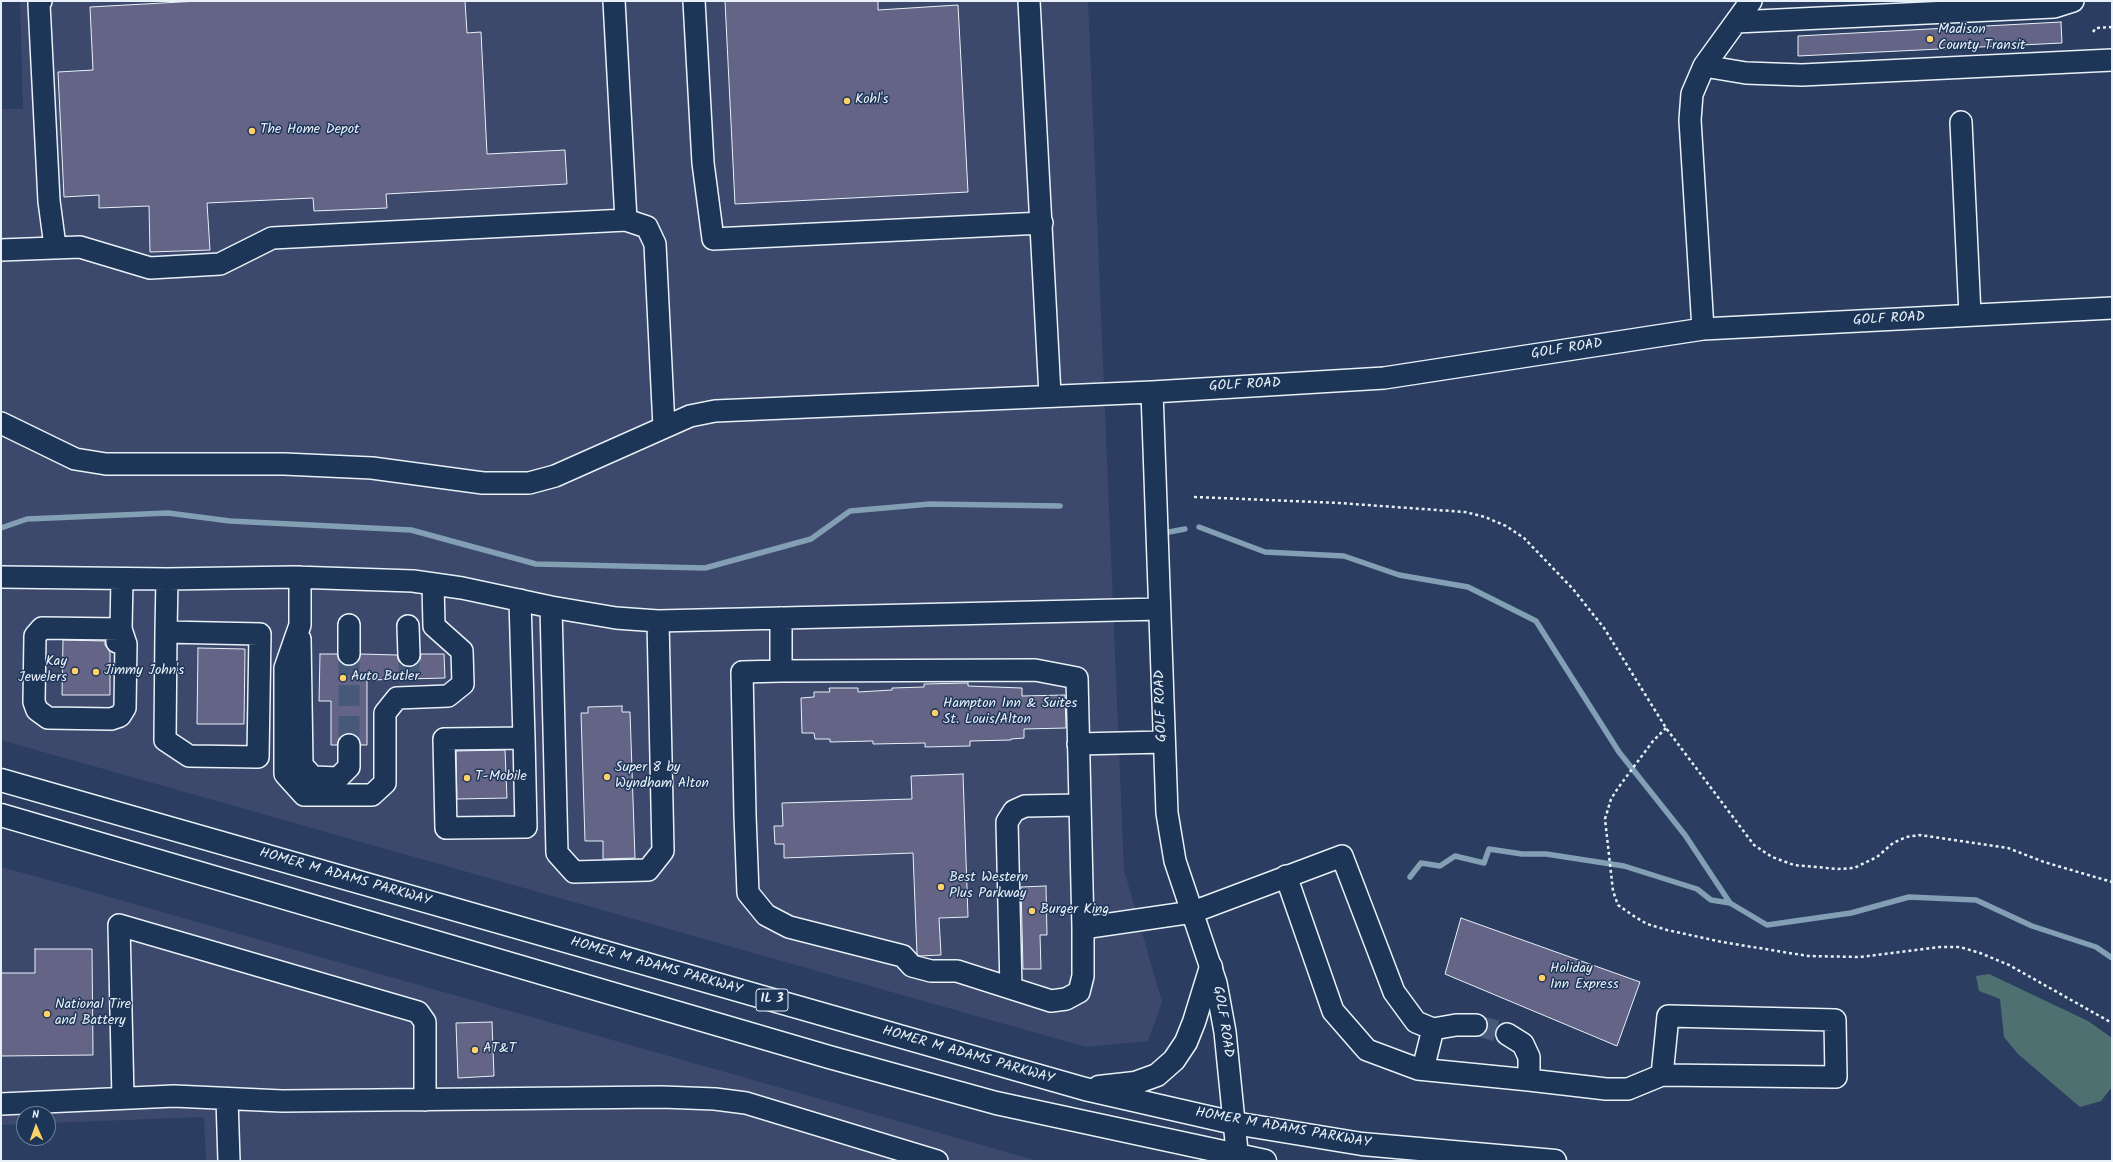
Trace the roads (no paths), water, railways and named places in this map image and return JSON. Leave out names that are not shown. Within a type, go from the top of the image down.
[{"type":"main road","name":"HOMER M ADAMS PARKWAY","points":[[1,780],[1085,1089],[1234,1123],[1362,1144],[1555,1161]]},
{"type":"main road","points":[[1,815],[814,1052],[996,1103],[1237,1158],[1265,1161]]},
{"type":"main road","points":[[1085,1089],[1135,1083],[1157,1075],[1174,1060],[1186,1042],[1194,1022],[1211,967]]},
{"type":"street","points":[[41,1],[49,201],[55,246]]},
{"type":"street","points":[[614,1],[626,220]]},
{"type":"street","points":[[694,1],[702,163],[713,239],[1042,223]]},
{"type":"street","points":[[1029,1],[1050,396]]},
{"type":"street","points":[[1703,330],[1690,120],[1692,94],[1704,66],[1751,1]]},
{"type":"street","points":[[1736,22],[2054,7],[2073,1]]},
{"type":"street","points":[[1704,66],[1746,73],[1802,75],[2112,60]]},
{"type":"street","points":[[1961,122],[1970,315]]},
{"type":"street","points":[[1,250],[55,246],[80,247],[150,268],[220,264],[272,238],[626,220],[647,227],[655,244],[664,427]]},
{"type":"street","name":"GOLF ROAD","points":[[1237,1158],[1225,1032],[1211,967],[1174,861],[1167,813],[1152,392],[1384,378],[1703,330],[2112,308]]},
{"type":"street","points":[[1,423],[70,456],[106,464],[284,464],[372,468],[447,479],[501,483],[529,483],[555,476],[690,416],[715,411],[1152,392]]},
{"type":"street","points":[[1,577],[122,579],[300,577],[358,578],[433,584],[616,618],[658,622],[1159,609]]},
{"type":"street","points":[[300,577],[302,765],[312,777],[338,778],[349,767],[349,745]]},
{"type":"street","points":[[121,629],[42,628],[35,636],[34,702],[37,710],[48,718],[111,720],[120,716],[125,708],[126,644],[121,629],[122,579]]},
{"type":"street","points":[[166,632],[260,634],[258,757],[188,756],[164,740],[166,632],[167,579]]},
{"type":"street","points":[[300,625],[285,668],[285,774],[304,795],[372,795],[385,784],[385,713],[397,698],[409,688],[448,696],[463,684],[462,650],[434,626],[433,584]]},
{"type":"street","points":[[520,600],[524,738],[526,827],[446,828],[444,738],[524,738]]},
{"type":"street","points":[[552,607],[557,853],[574,872],[648,870],[663,851],[658,622]]},
{"type":"street","points":[[781,618],[781,671]]},
{"type":"street","points":[[349,625],[349,654]]},
{"type":"street","points":[[408,626],[409,655]]},
{"type":"street","points":[[1035,670],[1077,678],[1078,744],[1083,976],[1079,992],[1066,999],[1051,1001],[957,971],[931,971],[912,966],[903,956],[789,928],[766,914],[748,893],[742,672],[1035,670]]},
{"type":"street","points":[[1078,744],[1164,742]]},
{"type":"street","points":[[1011,988],[1007,822],[1014,811],[1025,806],[1079,805]]},
{"type":"street","points":[[1083,928],[1193,912],[1342,856],[1394,992],[1416,1022],[1433,1029],[1456,1025],[1476,1025]]},
{"type":"street","points":[[1286,876],[1333,1011],[1368,1050],[1423,1069],[1606,1089],[1628,1089],[1662,1076],[1836,1077],[1835,1020],[1668,1016],[1662,1076]]},
{"type":"street","points":[[123,1098],[119,925],[418,1012],[425,1022],[425,1100]]},
{"type":"street","points":[[1423,1069],[1433,1029]]},
{"type":"street","points":[[1507,1034],[1523,1044],[1529,1057],[1529,1080]]},
{"type":"street","points":[[1,1104],[174,1096],[282,1101],[662,1097],[715,1098],[746,1103],[937,1161]]},
{"type":"street","points":[[227,1099],[229,1161]]},
{"type":"waterway","points":[[1,528],[27,519],[168,513],[230,521],[411,530],[536,564],[705,568],[811,539],[850,511],[930,504],[1060,506]]},
{"type":"waterway","points":[[1199,527],[1265,552],[1344,556],[1399,575],[1468,587],[1536,621],[1619,752],[1685,835],[1730,903],[1767,925],[1851,913],[1909,897],[1976,900],[2032,926],[2096,947],[2112,958]]},
{"type":"waterway","points":[[1169,532],[1185,529]]},
{"type":"waterway","points":[[1410,877],[1421,863],[1440,866],[1455,856],[1484,863],[1489,849],[1522,854],[1546,854],[1624,866],[1697,889],[1711,900],[1730,903]]},
{"type":"tunnel","points":[[349,654],[349,745]]},
{"type":"tunnel","points":[[409,655],[409,679]]},
{"type":"tunnel","points":[[1476,1025],[1507,1034]]},
{"type":"place","name":"Madison County Transit","points":[[1930,39]]},
{"type":"place","name":"Kohl's","points":[[847,101]]},
{"type":"place","name":"The Home Depot","points":[[252,131]]},
{"type":"place","name":"Kay Jewelers","points":[[75,671]]},
{"type":"place","name":"Jimmy John's","points":[[96,672]]},
{"type":"place","name":"Auto Butler","points":[[343,678]]},
{"type":"place","name":"Hampton Inn & Suites St. Louis/Alton","points":[[935,713]]},
{"type":"place","name":"Super 8 by Wyndham Alton","points":[[607,777]]},
{"type":"place","name":"T-Mobile","points":[[467,778]]},
{"type":"place","name":"Best Western Plus Parkway","points":[[941,887]]},
{"type":"place","name":"Burger King","points":[[1032,911]]},
{"type":"place","name":"Holiday Inn Express","points":[[1542,978]]},
{"type":"place","name":"National Tire and Battery","points":[[47,1014]]},
{"type":"place","name":"AT&T","points":[[475,1050]]}]
